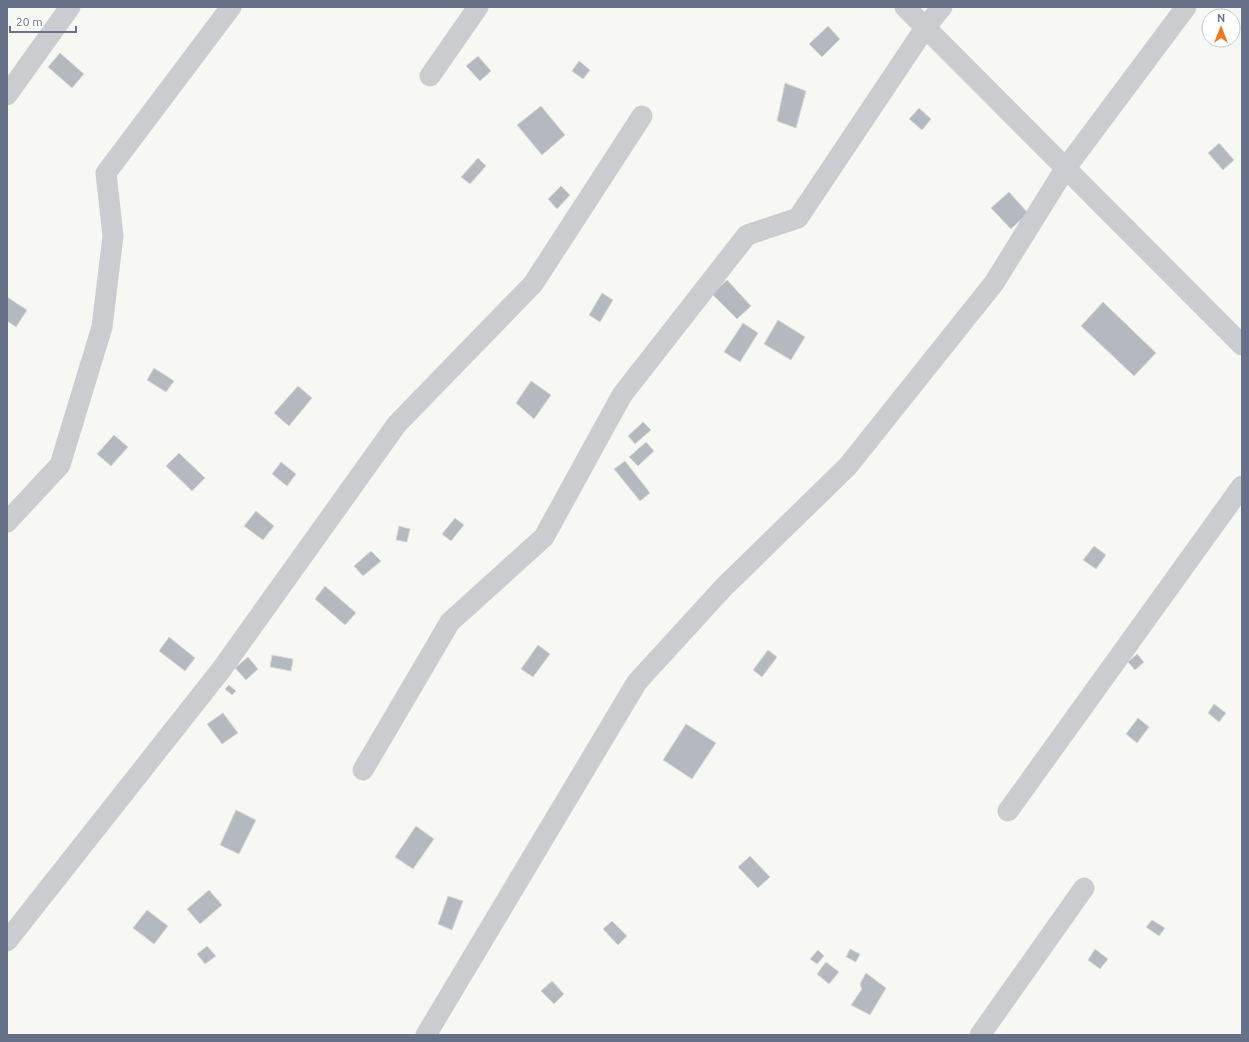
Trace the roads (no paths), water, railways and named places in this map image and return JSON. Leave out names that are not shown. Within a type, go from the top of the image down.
[{"type":"street","points":[[7,95],[70,7]]},
{"type":"street","points":[[7,522],[60,465],[102,327],[113,236],[106,173],[231,7]]},
{"type":"street","points":[[430,76],[478,7]]},
{"type":"street","points":[[905,7],[1242,345]]},
{"type":"street","points":[[363,770],[450,622],[544,537],[622,395],[747,235],[798,218],[925,28],[942,7]]},
{"type":"street","points":[[426,1035],[637,682],[724,587],[848,466],[994,283],[1065,169],[1186,7]]},
{"type":"street","points":[[7,941],[221,670],[397,424],[533,284],[642,116]]},
{"type":"street","points":[[1008,811],[1242,486]]},
{"type":"street","points":[[980,1035],[1084,888]]}]
